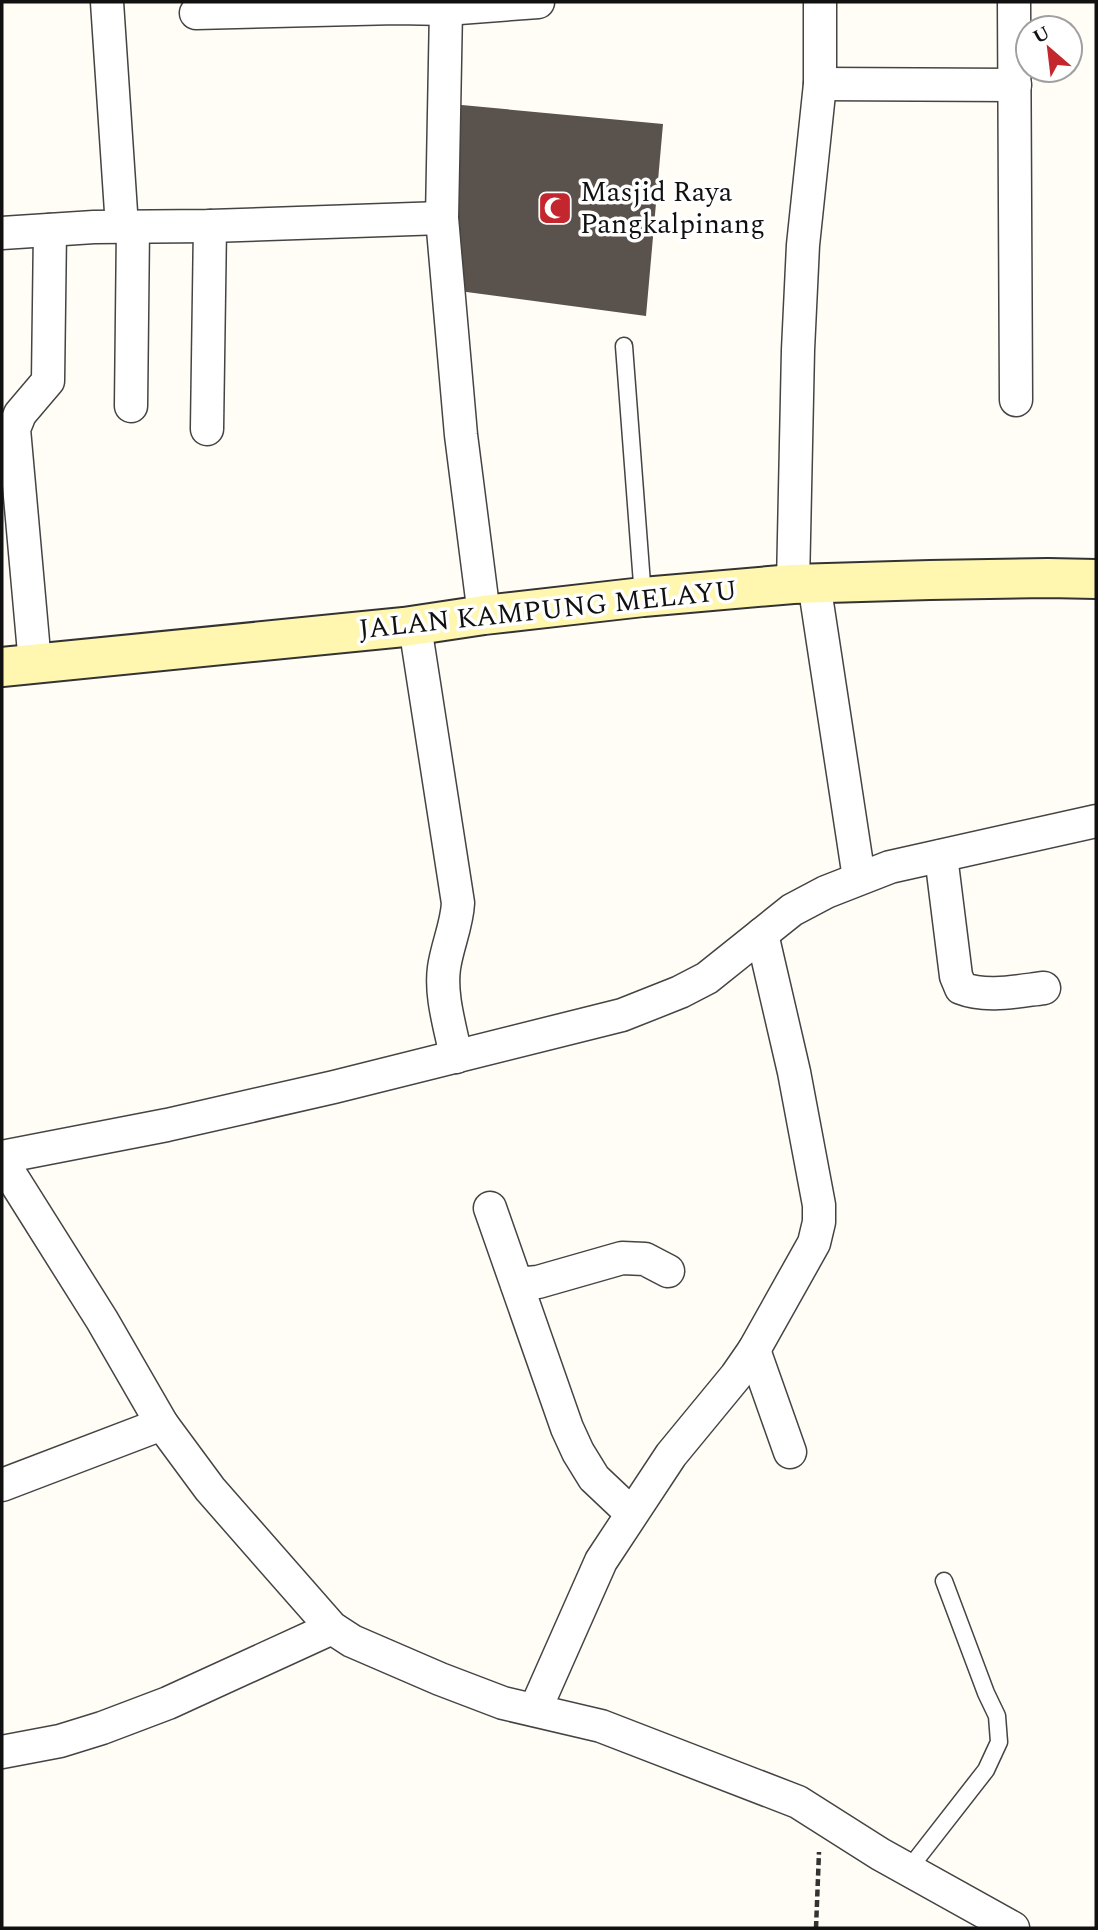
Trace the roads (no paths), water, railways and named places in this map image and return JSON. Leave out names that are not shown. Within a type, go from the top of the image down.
[{"type":"main road","name":"JALAN KAMPUNG MELAYU","points":[[18,666],[415,626],[484,615],[643,597],[804,584],[1096,579]]},
{"type":"street","points":[[107,2],[128,227],[131,406]]},
{"type":"street","points":[[196,13],[446,9],[538,2]]},
{"type":"street","points":[[820,2],[820,84],[803,245],[798,350],[804,584],[859,878]]},
{"type":"street","points":[[1014,2],[1016,400]]},
{"type":"street","points":[[446,9],[442,218],[461,435],[484,615]]},
{"type":"street","points":[[820,84],[1014,85]]},
{"type":"street","points":[[2,233],[442,218]]},
{"type":"street","points":[[206,429],[210,226]]},
{"type":"street","points":[[18,666],[13,429],[20,414],[48,381],[50,230]]},
{"type":"street","points":[[415,626],[458,903],[444,969],[443,990],[456,1057]]},
{"type":"street","points":[[1013,1928],[908,1870],[798,1802],[601,1726],[503,1703],[352,1641],[332,1628],[211,1489],[162,1424],[102,1320],[2,1159],[334,1087],[622,1015],[669,997],[707,978],[792,910],[859,878],[890,867],[1096,821]]},
{"type":"street","points":[[941,856],[947,918],[956,976],[961,988],[984,993],[1044,988]]},
{"type":"street","points":[[535,1710],[601,1561],[671,1455],[754,1350],[814,1243],[819,1205],[794,1072],[762,934]]},
{"type":"street","points":[[490,1208],[567,1429],[594,1478],[631,1513]]},
{"type":"street","points":[[517,1284],[538,1282],[622,1258],[645,1259],[668,1272]]},
{"type":"street","points":[[754,1350],[790,1452]]},
{"type":"street","points":[[2,1485],[162,1424]]},
{"type":"street","points":[[2,1752],[60,1741],[113,1724],[168,1703],[332,1628]]},
{"type":"lane","points":[[624,346],[643,597]]},
{"type":"lane","points":[[908,1870],[986,1770],[999,1742],[997,1716],[944,1581]]},
{"type":"place","name":"Masjid Raya Pangkalpinang","points":[[555,208]]}]
